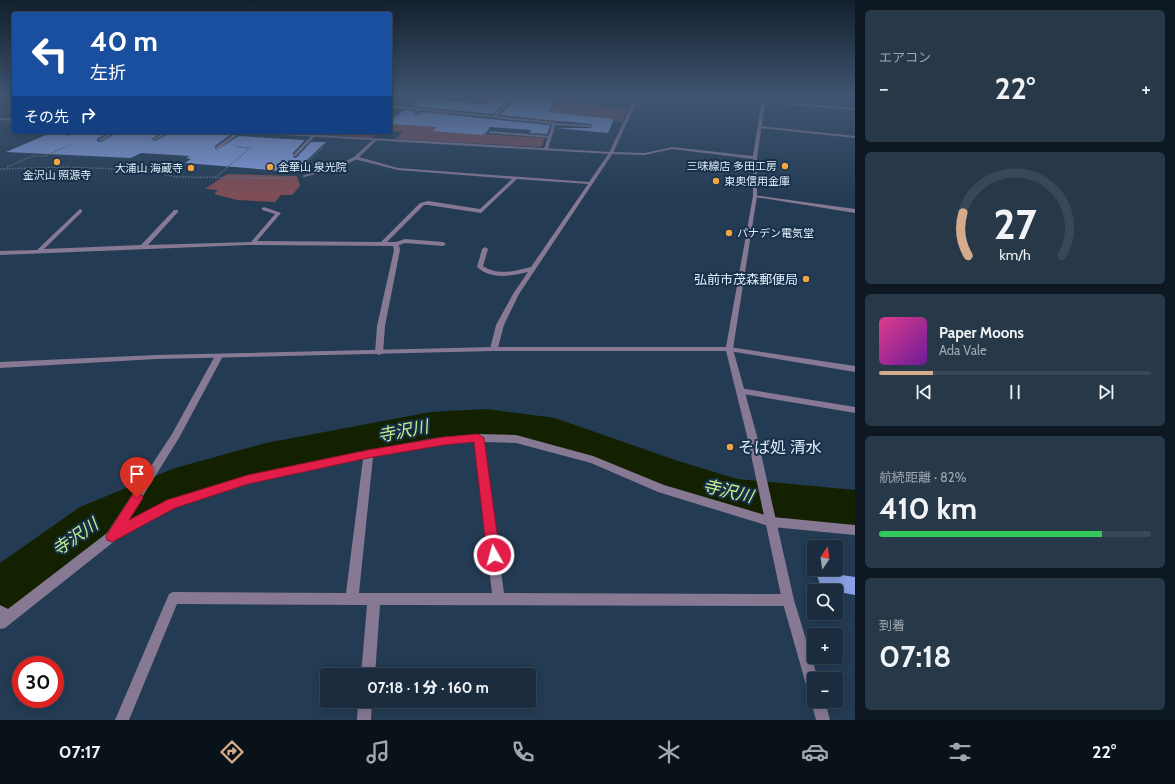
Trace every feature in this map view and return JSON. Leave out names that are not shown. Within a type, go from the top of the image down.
[{"type":"street","points":[[546,149],[552,131]]},
{"type":"street","points":[[494,349],[500,325],[516,294],[611,153],[621,131]]},
{"type":"street","points":[[759,131],[755,158],[755,196],[729,349],[764,485],[788,600],[809,672]]},
{"type":"street","points":[[794,131],[855,137]]},
{"type":"street","points":[[490,132],[550,136]]},
{"type":"street","points":[[100,140],[111,134]]},
{"type":"street","points":[[154,139],[165,134]]},
{"type":"street","points":[[218,146],[237,134]]},
{"type":"street","points":[[286,134],[611,153],[645,154],[672,148],[755,158]]},
{"type":"street","points":[[295,155],[313,136]]},
{"type":"street","points":[[304,176],[356,158],[376,139]]},
{"type":"street","points":[[356,158],[398,170],[590,183]]},
{"type":"street","points":[[382,244],[422,204],[428,203],[481,211],[516,178]]},
{"type":"street","points":[[755,196],[855,211]]},
{"type":"street","points":[[253,243],[278,213],[264,209]]},
{"type":"street","points":[[38,252],[80,211]]},
{"type":"street","points":[[143,247],[176,211]]},
{"type":"street","points":[[0,253],[253,243],[326,242],[396,244],[405,240],[443,244]]},
{"type":"street","points":[[379,353],[381,326],[393,265],[398,250],[396,244]]},
{"type":"street","points":[[485,249],[480,267],[486,272],[497,274],[532,269]]},
{"type":"street","points":[[0,365],[156,357],[379,353],[494,349],[729,349],[855,369]]},
{"type":"street","points":[[112,536],[176,436],[219,356]]},
{"type":"street","points":[[740,391],[855,410]]},
{"type":"street","points":[[478,438],[499,599]]},
{"type":"street","points":[[2,617],[112,536],[171,504],[248,480],[368,454],[444,441],[478,438],[516,439],[593,460],[662,489],[771,518],[855,530]]},
{"type":"street","points":[[352,598],[368,454]]},
{"type":"street","points":[[122,720],[174,598],[788,600]]},
{"type":"street","points":[[369,668],[374,598]]},
{"type":"street","points":[[364,720],[365,708]]},
{"type":"street","points":[[820,708],[823,720]]},
{"type":"path","points":[[5,169],[33,156],[46,156],[76,141]]},
{"type":"path","points":[[300,170],[329,142]]},
{"type":"path","points":[[215,178],[250,148],[218,146]]},
{"type":"path","points":[[0,169],[66,167],[143,170],[156,174],[176,177],[215,178],[287,179],[304,176]]},
{"type":"shaded area","points":[[392,131],[434,131],[545,138],[541,147],[395,139],[403,132]]},
{"type":"shaded area","points":[[319,134],[376,134],[372,138]]},
{"type":"shaded area","points":[[227,174],[297,176],[300,186],[292,195],[281,195],[275,202],[237,200],[214,194],[218,190],[205,189]]},
{"type":"building","points":[[433,131],[488,131],[481,135]]},
{"type":"building","points":[[531,131],[548,131],[547,134],[530,133]]},
{"type":"building","points":[[583,131],[609,131],[608,133]]},
{"type":"building","points":[[48,134],[68,134],[68,136],[72,134],[106,134],[97,139],[97,141],[101,142],[115,134],[160,134],[151,139],[155,141],[168,134],[230,135],[215,146],[216,150],[239,136],[305,140],[293,153],[294,158],[297,157],[311,142],[326,142],[294,172],[185,163],[191,159],[186,158],[190,156],[141,153],[131,158],[6,152]]},
{"type":"building","points":[[843,575],[855,577],[855,595],[843,593],[843,584],[820,584],[817,576]]},
{"type":"waterway","name":"寺沢川","points":[[0,592],[56,548],[95,520],[175,485],[266,458],[431,425],[486,422],[555,432],[668,474],[737,496],[855,508]]},
{"type":"place","name":"金沢山 照源寺","points":[[57,162]]},
{"type":"place","name":"三味線店 多田工房","points":[[785,166]]},
{"type":"place","name":"金華山 泉光院","points":[[270,167]]},
{"type":"place","name":"大浦山 海蔵寺","points":[[191,168]]},
{"type":"place","name":"東奥信用金庫","points":[[716,181]]},
{"type":"place","name":"パナデン電気堂","points":[[729,233]]},
{"type":"place","name":"弘前市茂森郵便局","points":[[806,279]]},
{"type":"place","name":"そば処 清水","points":[[730,447]]},
{"type":"route","points":[[137,498],[112,536],[171,504],[248,480],[368,454],[444,441],[478,438],[494,555]]}]
